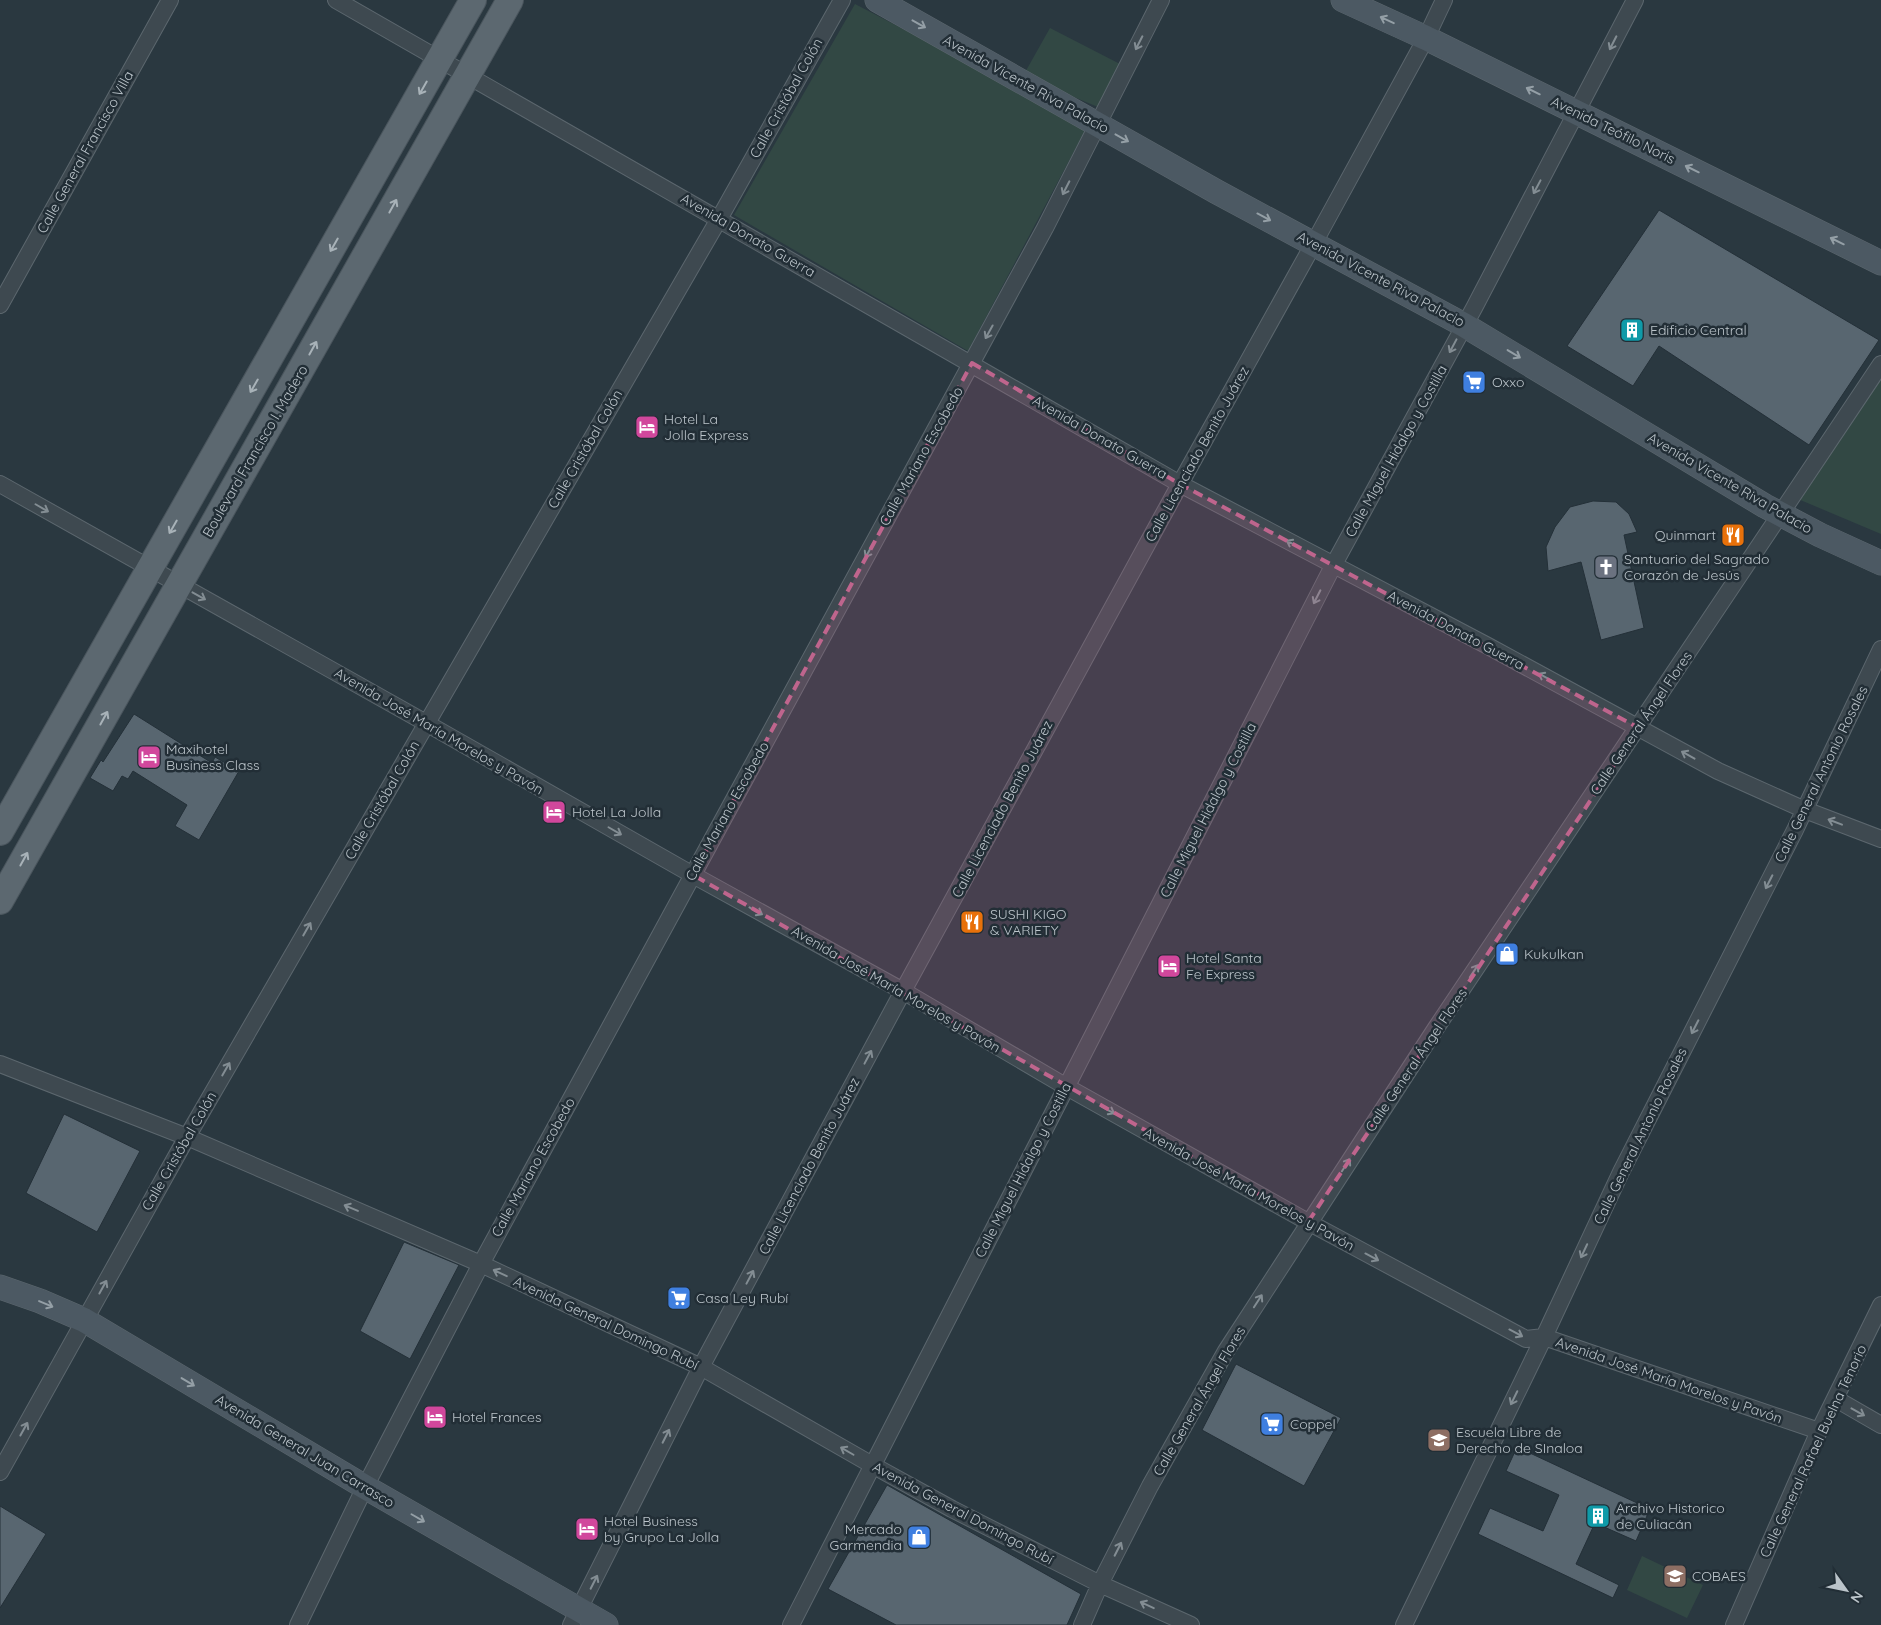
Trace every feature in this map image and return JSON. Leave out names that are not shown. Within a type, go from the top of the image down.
[{"type":"main road","points":[[0,832],[473,0]]},
{"type":"main road","name":"Boulevard Francisco I. Madero","points":[[0,902],[510,0]]},
{"type":"main road","name":"Avenida Vicente Riva Palacio","points":[[877,0],[1217,192],[1464,324],[1765,506],[1780,512],[1820,535],[1881,563]]},
{"type":"main road","name":"Avenida Teófilo Noris","points":[[1343,0],[1426,38],[1881,263]]},
{"type":"main road","name":"Avenida General Juan Carrasco","points":[[0,1287],[84,1320],[365,1487],[575,1618],[606,1625]]},
{"type":"street","name":"Calle General Francisco Villa","points":[[0,305],[170,0]]},
{"type":"street","name":"Avenida Donato Guerra","points":[[336,0],[1180,484],[1488,646],[1718,771],[1804,810],[1881,839]]},
{"type":"street","name":"Calle Cristóbal Colón","points":[[0,1472],[186,1137],[719,218],[842,0]]},
{"type":"street","name":"Calle Mariano Escobedo","points":[[298,1625],[365,1487],[481,1264],[1045,228],[1161,0]]},
{"type":"street","name":"Calle Licenciado Benito Juárez","points":[[575,1618],[701,1367],[1180,484],[1426,38],[1444,0]]},
{"type":"street","name":"Calle Miguel Hidalgo y Costilla","points":[[791,1625],[874,1466],[1065,1086],[1333,566],[1577,113],[1635,0]]},
{"type":"street","name":"Calle General Ángel Flores","points":[[1082,1625],[1100,1584],[1150,1486],[1226,1351],[1308,1222],[1436,1028],[1639,728],[1780,512],[1881,364]]},
{"type":"street","name":"Avenida José María Morelos y Pavón","points":[[0,484],[426,723],[693,876],[903,992],[1065,1086],[1308,1222],[1526,1339],[1544,1337],[1819,1431]]},
{"type":"street","name":"Calle General Antonio Rosales","points":[[1404,1625],[1544,1337],[1620,1172],[1804,810],[1881,649]]},
{"type":"street","name":"Avenida General Domingo Rubí","points":[[0,1064],[186,1137],[481,1264],[701,1367],[952,1509],[1100,1584],[1191,1625]]},
{"type":"street","name":"Calle General Rafael Buelna Tenorio","points":[[1734,1625],[1819,1431],[1881,1305]]},
{"type":"street","points":[[1836,1399],[1881,1424]]},
{"type":"highlighted area","points":[[972,363],[1180,484],[1639,728],[1308,1222],[693,875]]},
{"type":"green space","points":[[855,4],[1088,125],[968,351],[734,215]]},
{"type":"green space","points":[[1050,28],[1120,64],[1098,107],[1023,76]]},
{"type":"green space","points":[[1881,376],[1881,534],[1798,499]]},
{"type":"green space","points":[[1642,1556],[1703,1585],[1687,1618],[1627,1590]]},
{"type":"building","name":"Edificio Central","points":[[1659,210],[1879,340],[1809,445],[1659,346],[1633,386],[1567,346]]},
{"type":"building","name":"Santuario del Sagrado Corazón de Jesús","points":[[1593,501],[1616,502],[1629,514],[1637,532],[1624,535],[1644,628],[1601,640],[1581,562],[1548,571],[1546,547],[1555,527],[1570,507]]},
{"type":"building","points":[[134,714],[212,763],[215,757],[239,771],[199,840],[175,826],[187,805],[133,771],[128,779],[122,776],[113,791],[90,778],[101,760],[103,762]]},
{"type":"building","points":[[64,1114],[140,1151],[97,1232],[26,1193]]},
{"type":"building","points":[[404,1242],[459,1265],[410,1359],[360,1331]]},
{"type":"building","name":"Coppel","points":[[1236,1364],[1341,1418],[1304,1486],[1202,1430]]},
{"type":"building","name":"Archivo Historico de Culiacán","points":[[1517,1447],[1650,1509],[1636,1541],[1595,1523],[1576,1564],[1619,1585],[1613,1598],[1478,1534],[1490,1508],[1543,1531],[1559,1495],[1506,1471]]},
{"type":"building","name":"Mercado Garmendia","points":[[887,1485],[1081,1594],[1067,1625],[896,1625],[828,1589]]},
{"type":"building","points":[[0,1506],[46,1534],[0,1608]]},
{"type":"place","name":"Edificio Central","points":[[1632,330]]},
{"type":"place","name":"Oxxo","points":[[1474,382]]},
{"type":"place","name":"Hotel La Jolla Express","points":[[647,427]]},
{"type":"place","name":"Quinmart","points":[[1733,535]]},
{"type":"place","name":"Santuario del Sagrado Corazón de Jesús","points":[[1606,567]]},
{"type":"place","name":"Maxihotel Business Class","points":[[149,757]]},
{"type":"place","name":"Hotel La Jolla","points":[[554,812]]},
{"type":"place","name":"SUSHI KIGO & VARIETY","points":[[972,922]]},
{"type":"place","name":"Kukulkan","points":[[1507,954]]},
{"type":"place","name":"Hotel Santa Fe Express","points":[[1169,966]]},
{"type":"place","name":"Casa Ley Rubí","points":[[679,1298]]},
{"type":"place","name":"Hotel Frances","points":[[435,1417]]},
{"type":"place","name":"Coppel","points":[[1272,1424]]},
{"type":"place","name":"Escuela Libre de Derecho de SInaloa","points":[[1439,1440]]},
{"type":"place","name":"Archivo Historico de Culiacán","points":[[1598,1516]]},
{"type":"place","name":"Hotel Business by Grupo La Jolla","points":[[587,1529]]},
{"type":"place","name":"Mercado Garmendia","points":[[919,1537]]},
{"type":"place","name":"COBAES","points":[[1675,1576]]}]
